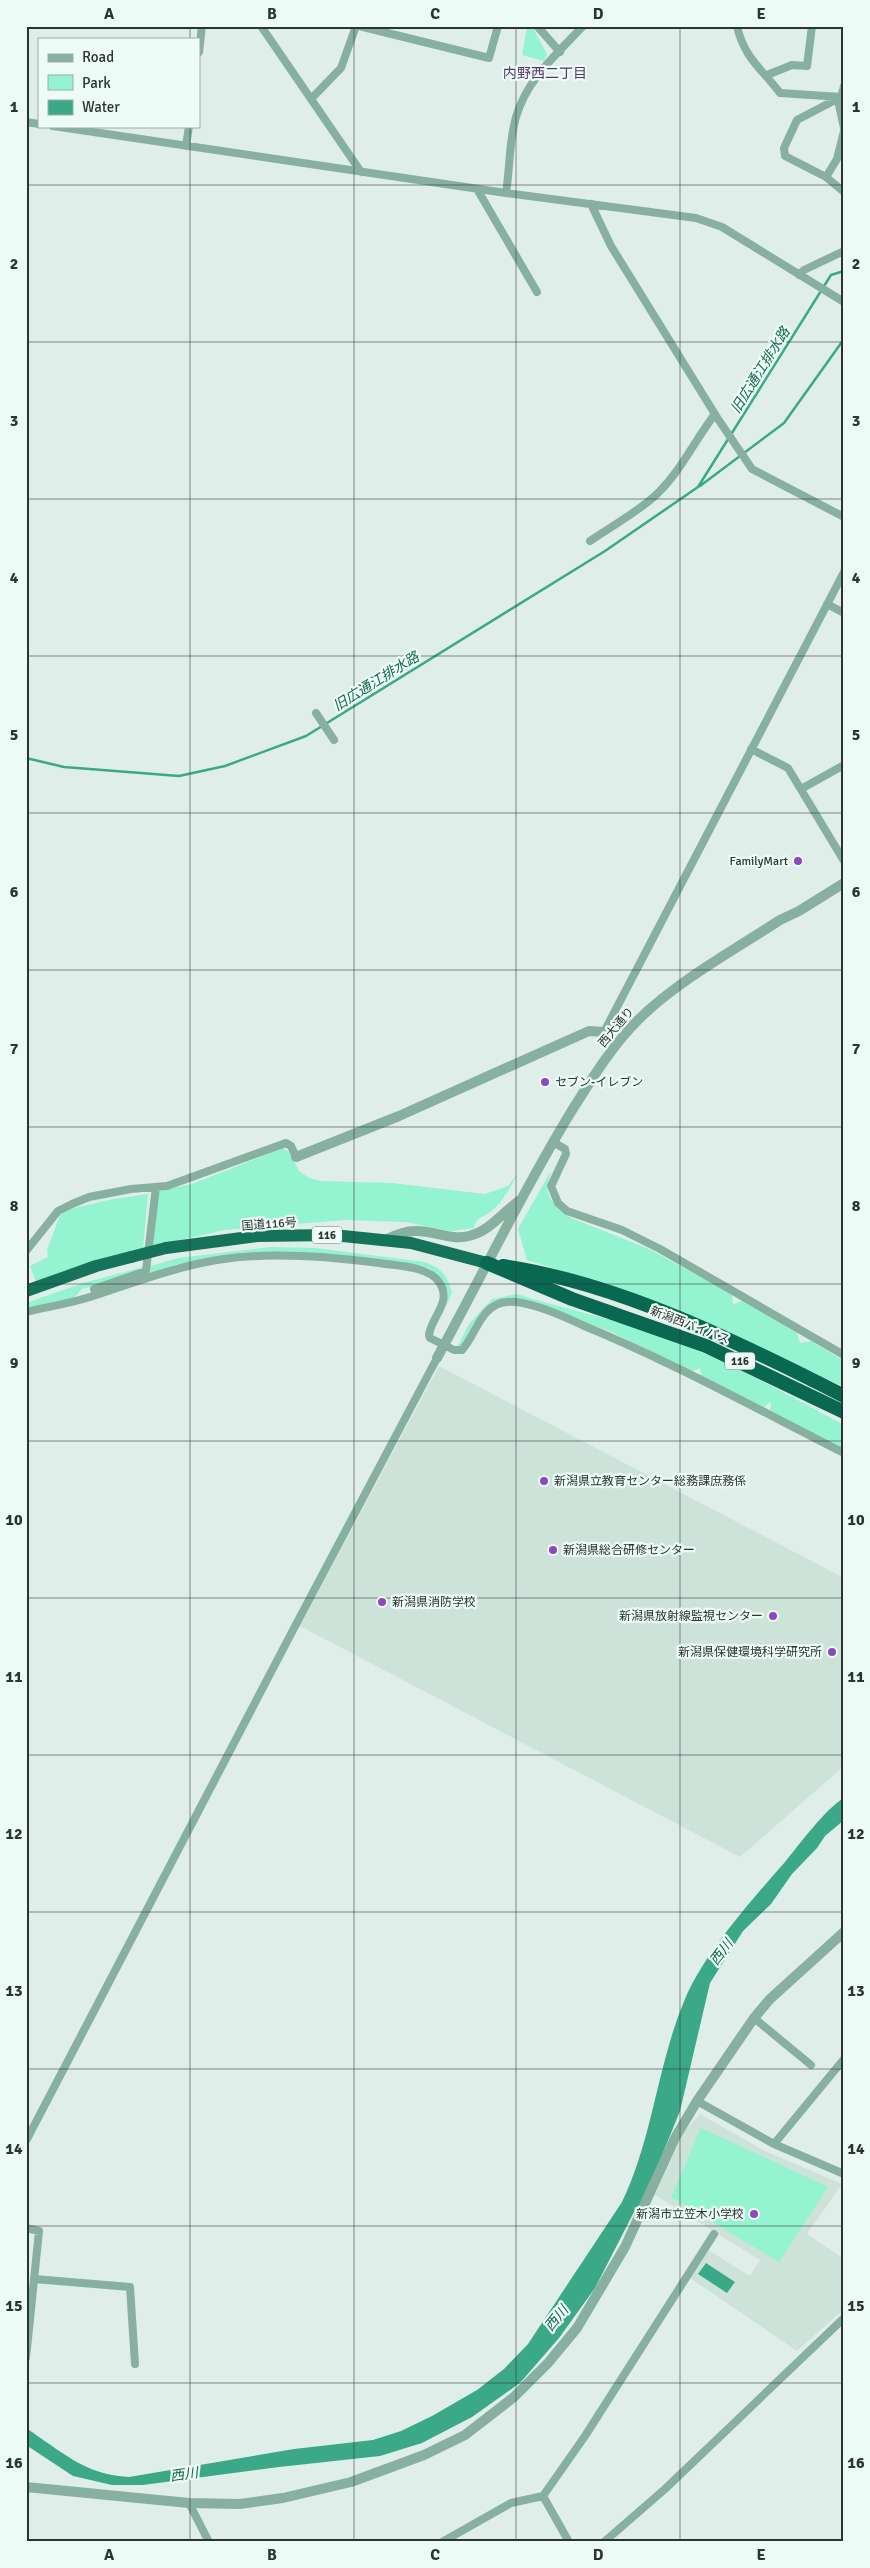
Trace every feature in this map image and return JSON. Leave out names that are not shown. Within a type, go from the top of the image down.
[{"type":"highway","name":"国道116号","points":[[26,1291],[96,1266],[166,1248],[257,1236],[333,1235],[386,1240],[411,1243],[487,1263]]},
{"type":"highway","name":"新潟西バイパス","points":[[487,1263],[530,1270],[638,1303],[710,1332],[844,1396]]},
{"type":"highway","name":"新潟西バイパス","points":[[487,1263],[524,1280],[706,1346],[844,1412]]},
{"type":"street","points":[[200,43],[202,26]]},
{"type":"street","points":[[262,26],[361,172]]},
{"type":"street","points":[[311,99],[341,68],[357,26],[489,58],[498,26]]},
{"type":"street","points":[[537,26],[560,52]]},
{"type":"street","points":[[506,193],[514,127],[522,99],[546,64],[560,52],[583,26]]},
{"type":"street","points":[[737,26],[740,39],[757,69],[767,75],[780,93],[841,97]]},
{"type":"street","points":[[767,75],[792,65],[807,66],[812,26]]},
{"type":"street","points":[[826,178],[837,159],[844,130],[839,105],[844,86]]},
{"type":"street","points":[[841,97],[797,120],[784,148],[785,156],[826,178],[844,192]]},
{"type":"street","points":[[66,128],[477,189],[696,218],[722,228],[844,302]]},
{"type":"street","points":[[186,146],[189,128]]},
{"type":"street","points":[[477,189],[537,292]]},
{"type":"street","points":[[591,204],[611,246],[716,417],[752,469],[844,516]]},
{"type":"street","points":[[799,275],[804,270],[844,251]]},
{"type":"street","points":[[590,540],[658,493],[685,461],[698,435],[716,417]]},
{"type":"street","points":[[604,1032],[844,572]]},
{"type":"street","points":[[827,604],[844,613]]},
{"type":"street","points":[[316,713],[334,740]]},
{"type":"street","points":[[751,749],[788,768],[844,861]]},
{"type":"street","points":[[800,789],[844,765]]},
{"type":"street","name":"西大通り","points":[[437,1358],[553,1142],[595,1073],[636,1021],[673,990],[780,920],[799,911],[844,883]]},
{"type":"street","points":[[26,1251],[58,1211],[89,1197],[132,1189],[156,1188],[192,1178],[286,1143],[291,1146],[296,1157],[399,1116],[589,1031],[604,1032],[615,1047]]},
{"type":"street","points":[[553,1142],[565,1149],[566,1154],[553,1176],[551,1186],[558,1203],[567,1211],[622,1230],[660,1248],[844,1355]]},
{"type":"street","points":[[96,1295],[94,1289],[146,1271],[156,1188]]},
{"type":"street","points":[[386,1240],[400,1233],[416,1230],[447,1236],[470,1236],[490,1226],[522,1198]]},
{"type":"street","points":[[26,1312],[96,1295],[200,1263],[226,1259],[298,1256],[387,1264],[431,1274],[440,1283],[444,1293],[443,1304],[429,1335],[444,1346],[454,1350],[462,1350],[485,1313],[496,1305],[506,1302],[521,1302],[607,1335],[844,1453]]},
{"type":"street","points":[[26,2141],[437,1358]]},
{"type":"street","points":[[26,2487],[189,2504],[240,2504],[283,2498],[351,2482],[424,2456],[465,2435],[514,2397],[548,2363],[577,2328],[625,2247],[675,2138],[697,2101],[754,2018],[770,1999],[844,1932]]},
{"type":"street","points":[[754,2018],[811,2065]]},
{"type":"street","points":[[774,2144],[844,2059]]},
{"type":"street","points":[[697,2101],[774,2144],[844,2174]]},
{"type":"street","points":[[26,2228],[39,2232],[26,2358]]},
{"type":"street","points":[[442,2542],[511,2503],[543,2496],[585,2436],[714,2234]]},
{"type":"street","points":[[34,2279],[130,2287],[135,2364]]},
{"type":"street","points":[[604,2542],[665,2489],[844,2318]]},
{"type":"street","points":[[543,2496],[569,2542]]},
{"type":"street","points":[[189,2504],[209,2542]]},
{"type":"shaded area","points":[[439,1366],[844,1578],[844,1766],[740,1857],[300,1626]]},
{"type":"shaded area","name":"新潟市立笠木小学校","points":[[700,2114],[765,2151],[842,2184],[807,2234],[844,2259],[844,2309],[797,2351],[690,2278],[708,2250],[750,2276],[760,2260],[655,2195],[684,2132]]},
{"type":"green space","points":[[532,26],[547,54],[544,61],[522,55],[527,28]]},
{"type":"green space","points":[[283,1148],[289,1152],[299,1171],[309,1178],[321,1181],[392,1183],[485,1194],[508,1186],[518,1173],[501,1201],[493,1210],[476,1222],[474,1228],[451,1231],[405,1222],[345,1220],[225,1230],[153,1246],[159,1191],[192,1184]]},
{"type":"green space","points":[[551,1171],[547,1189],[550,1198],[558,1209],[571,1218],[649,1249],[732,1294],[733,1305],[743,1300],[797,1333],[800,1343],[811,1341],[844,1361],[844,1387],[726,1331],[614,1287],[527,1260],[518,1229]]},
{"type":"green space","points":[[148,1194],[143,1248],[36,1282],[30,1266],[48,1257],[47,1250],[60,1215],[66,1210],[113,1199]]},
{"type":"green space","points":[[271,1247],[316,1248],[424,1262],[443,1273],[452,1293],[446,1307],[448,1293],[442,1279],[428,1268],[392,1262],[262,1254],[150,1276],[151,1266],[178,1258]]},
{"type":"green space","points":[[144,1267],[140,1272],[82,1289],[75,1297],[26,1308],[26,1303],[83,1283]]},
{"type":"green space","points":[[517,1294],[641,1329],[719,1360],[844,1425],[844,1448],[770,1413],[771,1402],[761,1409],[702,1378],[700,1368],[691,1372],[612,1332],[516,1298],[504,1299],[487,1308],[459,1348],[458,1346],[469,1324],[492,1299]]},
{"type":"green space","points":[[701,2128],[828,2187],[779,2262],[671,2197]]},
{"type":"water","name":"西川","points":[[844,1798],[844,1820],[825,1836],[817,1848],[792,1874],[771,1904],[743,1931],[710,1983],[680,2111],[640,2209],[635,2210],[595,2288],[559,2338],[520,2383],[472,2417],[422,2443],[380,2456],[143,2485],[112,2485],[73,2476],[26,2445],[26,2428],[86,2467],[99,2472],[129,2477],[294,2449],[373,2440],[401,2431],[432,2416],[477,2390],[504,2369],[528,2344],[622,2202],[641,2153],[676,2024],[685,1999],[704,1963],[730,1927],[813,1827]]},
{"type":"water","points":[[706,2263],[735,2282],[727,2293],[698,2274]]},
{"type":"waterway","name":"旧広通江排水路","points":[[26,758],[64,767],[179,776],[225,766],[306,736],[605,551],[698,487],[831,275],[844,271]]},
{"type":"waterway","name":"旧広通江排水路","points":[[700,486],[784,423],[844,339]]},
{"type":"place","name":"FamilyMart","points":[[798,861]]},
{"type":"place","name":"セブン-イレブン","points":[[545,1082]]},
{"type":"place","name":"新潟県立教育センター総務課庶務係","points":[[544,1481]]},
{"type":"place","name":"新潟県総合研修センター","points":[[553,1550]]},
{"type":"place","name":"新潟県消防学校","points":[[382,1602]]},
{"type":"place","name":"新潟県放射線監視センター","points":[[773,1616]]},
{"type":"place","name":"新潟県保健環境科学研究所","points":[[832,1652]]},
{"type":"place","name":"新潟市立笠木小学校","points":[[754,2214]]},
{"type":"district","name":"内野西二丁目","points":[[545,73]]}]
